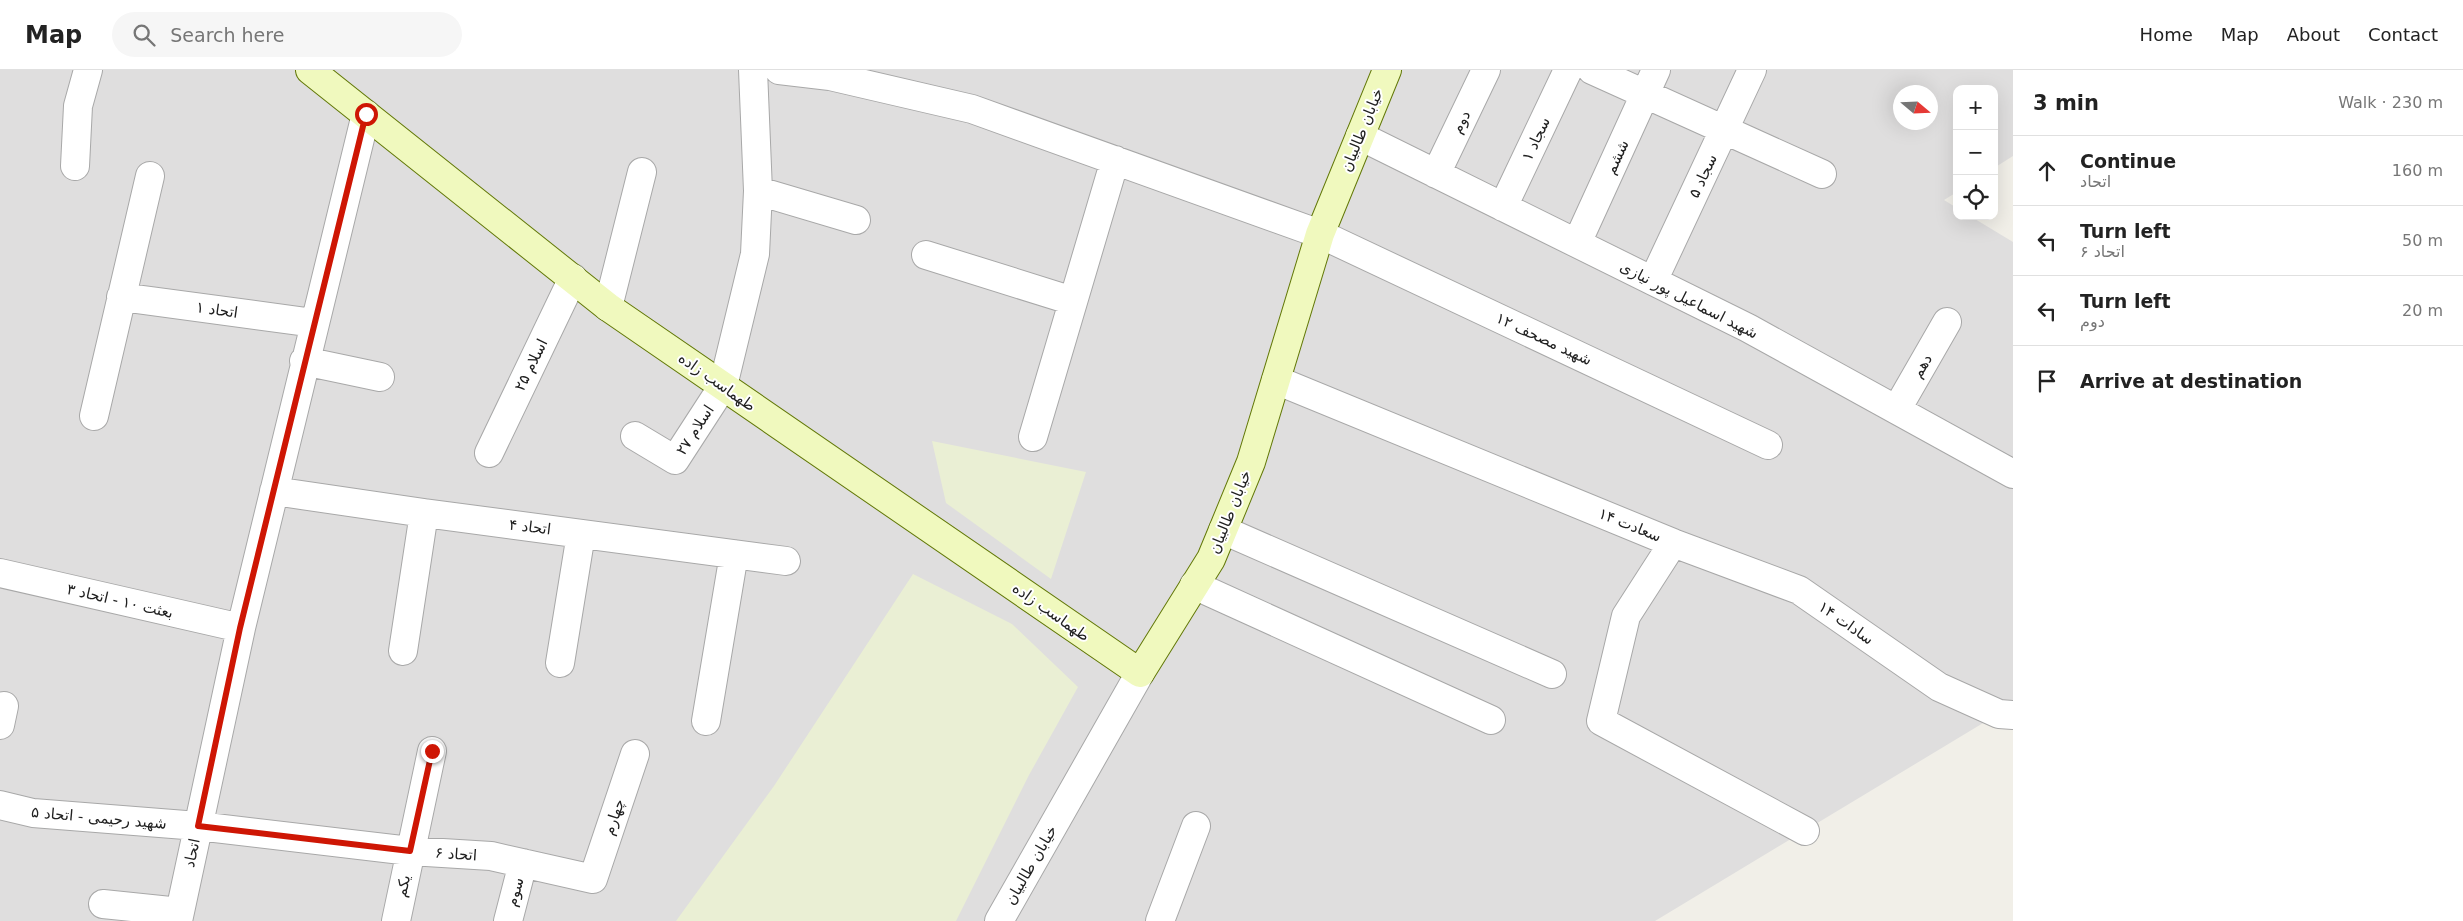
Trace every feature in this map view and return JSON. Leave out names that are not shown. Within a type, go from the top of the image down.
[{"type":"main road","name":"طهماسب زاده","points":[[310,70],[608,307],[1140,674]]},
{"type":"main road","name":"خیابان طالبیان","points":[[1140,674],[1211,559],[1251,462],[1320,234],[1387,70]]},
{"type":"street","points":[[75,166],[78,106],[88,70]]},
{"type":"street","points":[[723,386],[756,254],[758,191],[753,70]]},
{"type":"street","name":"شهید مصحف ۱۲","points":[[779,70],[831,73],[972,109],[1320,234],[1768,445]]},
{"type":"street","name":"دوم","points":[[1436,174],[1486,70]]},
{"type":"street","name":"سجاد ۱","points":[[1503,207],[1568,70]]},
{"type":"street","points":[[1592,70],[1651,82],[1724,130],[1822,174]]},
{"type":"street","name":"سجاد ۵","points":[[1653,281],[1752,70]]},
{"type":"street","name":"ششم","points":[[1577,244],[1651,82]]},
{"type":"street","name":"اتحاد","points":[[178,916],[240,628],[366,114]]},
{"type":"street","name":"شهید اسماعیل پور نیازی","points":[[1360,136],[1757,333],[2013,474]]},
{"type":"street","points":[[1033,437],[1115,160]]},
{"type":"street","points":[[608,307],[642,172]]},
{"type":"street","points":[[94,416],[150,176]]},
{"type":"street","points":[[758,191],[856,220]]},
{"type":"street","points":[[926,255],[1073,301]]},
{"type":"street","name":"اسلام ۲۵","points":[[489,453],[573,278]]},
{"type":"street","name":"اتحاد ۱","points":[[121,298],[314,323]]},
{"type":"street","name":"دهم","points":[[1896,409],[1947,322]]},
{"type":"street","points":[[304,361],[380,377]]},
{"type":"street","name":"سعادت ۱۴","points":[[1276,380],[1673,542],[1626,616],[1601,721],[1805,830]]},
{"type":"street","name":"اسلام ۲۷","points":[[635,436],[675,460],[723,386]]},
{"type":"street","name":"اتحاد ۴","points":[[274,491],[786,561]]},
{"type":"street","points":[[403,651],[424,513]]},
{"type":"street","points":[[1223,530],[1552,674]]},
{"type":"street","points":[[560,663],[581,534]]},
{"type":"street","name":"سادات ۱۴","points":[[1673,542],[1799,590],[1939,687],[1999,714],[2013,715]]},
{"type":"street","points":[[706,721],[734,554]]},
{"type":"street","name":"بعثت ۱۰ - اتحاد ۳","points":[[0,573],[240,628]]},
{"type":"street","points":[[1194,585],[1491,720]]},
{"type":"street","name":"خیابان طالبیان","points":[[999,921],[1140,674]]},
{"type":"street","points":[[410,851],[432,751]]},
{"type":"street","name":"چهارم","points":[[593,880],[635,754]]},
{"type":"street","name":"شهید رحیمی - اتحاد ۵","points":[[0,806],[33,813],[198,826]]},
{"type":"street","name":"اتحاد ۶","points":[[198,826],[410,851],[491,856],[593,880]]},
{"type":"street","points":[[1160,921],[1196,826]]},
{"type":"street","name":"یکم","points":[[396,921],[410,851]]},
{"type":"street","name":"سوم","points":[[508,921],[523,864]]},
{"type":"street","points":[[103,904],[178,916]]},
{"type":"shaded area","points":[[0,70],[2013,70],[2013,156],[1998,165],[1998,85],[1953,85],[1953,194],[1944,200],[1953,206],[1953,220],[1977,220],[2013,242],[2013,705],[1655,921],[0,921]]},
{"type":"green space","points":[[932,441],[1086,472],[1051,579],[946,503]]},
{"type":"green space","points":[[913,574],[1012,624],[1078,687],[1029,775],[956,921],[676,921],[774,786]]},
{"type":"route","points":[[366,114],[240,628],[198,826],[410,851],[432,751]]}]
